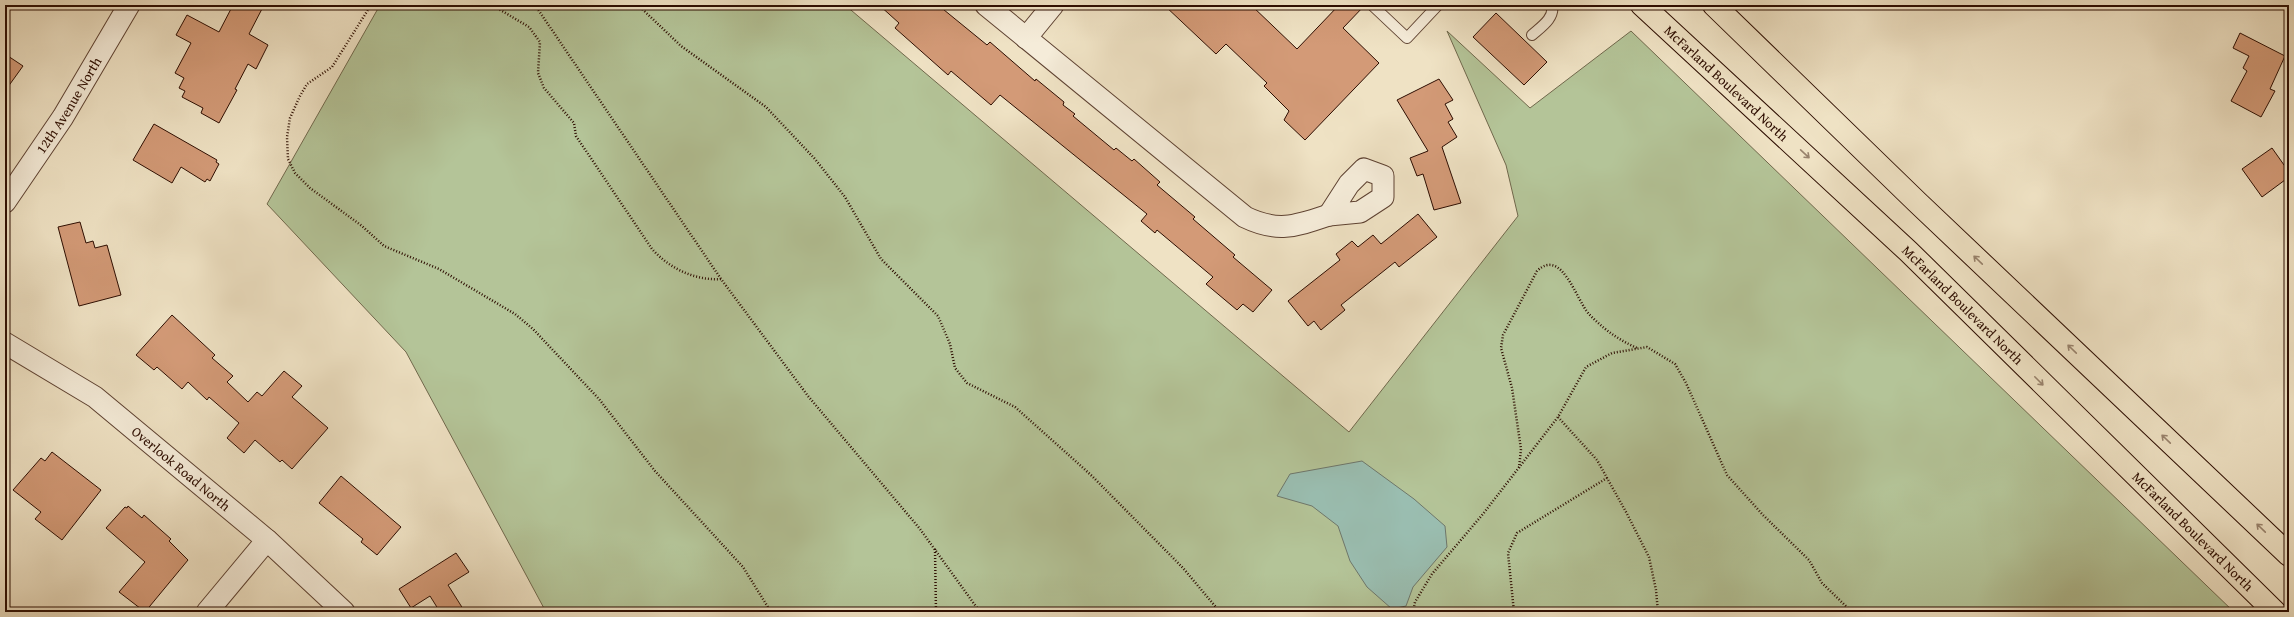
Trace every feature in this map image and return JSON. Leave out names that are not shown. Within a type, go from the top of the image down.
[{"type":"highway","name":"McFarland Boulevard North","points":[[1642,5],[1908,251],[2275,612]]},
{"type":"highway","points":[[1714,5],[1923,208],[2289,555]]},
{"type":"street","name":"12th Avenue North","points":[[5,202],[62,117],[129,5]]},
{"type":"street","points":[[986,5],[1245,217],[1263,226],[1283,227],[1329,215]]},
{"type":"street","points":[[1026,38],[1053,5]]},
{"type":"street","name":"Overlook Road North","points":[[5,343],[96,397],[267,540],[344,612]]},
{"type":"street","points":[[207,612],[267,540]]},
{"type":"lane","points":[[1372,5],[1407,38],[1438,5]]},
{"type":"lane","points":[[1532,35],[1550,18],[1553,10],[1552,5]]},
{"type":"path","points":[[371,5],[332,67],[307,84],[290,118],[287,137],[288,159],[295,173],[310,188],[362,226],[384,246],[439,269],[515,314],[533,329],[599,399],[655,471],[743,567],[771,612]]},
{"type":"path","points":[[492,5],[529,27],[540,42],[538,73],[544,88],[574,123],[576,136],[652,249],[660,258],[673,267],[706,280],[721,279]]},
{"type":"path","points":[[534,5],[721,279],[808,396],[870,468],[934,549],[980,612]]},
{"type":"path","points":[[638,5],[681,46],[766,106],[815,160],[845,197],[881,259],[938,316],[950,344],[955,368],[968,383],[1015,407],[1092,476],[1183,568],[1220,612]]},
{"type":"path","points":[[1519,468],[1520,449],[1512,388],[1501,348],[1503,335],[1537,271],[1544,264],[1552,264],[1561,270],[1588,313],[1616,339],[1638,348]]},
{"type":"path","points":[[1413,612],[1415,602],[1432,574],[1519,468],[1558,417],[1586,367],[1612,353],[1647,347],[1675,364],[1686,383],[1727,475],[1763,515],[1809,560],[1822,583],[1852,612]]},
{"type":"path","points":[[1558,417],[1597,460],[1649,558],[1656,590],[1658,612]]},
{"type":"path","points":[[1514,612],[1508,553],[1517,533],[1607,478]]},
{"type":"path","points":[[934,549],[936,612]]},
{"type":"green space","points":[[380,5],[845,5],[1349,432],[1518,216],[1506,165],[1447,31],[1530,108],[1631,31],[2234,612],[546,612],[406,352],[267,204]]},
{"type":"water","points":[[1362,461],[1414,499],[1445,526],[1447,547],[1413,587],[1406,606],[1392,609],[1367,587],[1350,561],[1338,526],[1312,506],[1277,496],[1290,474]]},
{"type":"building","points":[[233,5],[264,5],[249,34],[268,45],[256,69],[248,64],[235,89],[237,90],[219,123],[201,113],[203,108],[182,97],[185,91],[179,88],[184,78],[175,73],[191,43],[176,35],[187,15],[219,32]]},
{"type":"building","points":[[879,5],[938,5],[987,45],[990,42],[1035,81],[1036,79],[1064,102],[1063,105],[1075,114],[1073,116],[1114,150],[1116,148],[1132,161],[1134,159],[1160,182],[1157,185],[1195,217],[1193,219],[1235,255],[1233,257],[1272,290],[1253,312],[1243,304],[1237,310],[1206,284],[1213,277],[1157,230],[1155,233],[1141,221],[1147,214],[1000,95],[991,105],[951,71],[948,75],[895,28],[899,23]]},
{"type":"building","points":[[1164,5],[1251,5],[1297,49],[1339,5],[1365,5],[1343,28],[1379,63],[1305,140],[1284,120],[1289,111],[1264,86],[1267,83],[1226,44],[1216,54]]},
{"type":"building","points":[[1496,13],[1547,62],[1524,85],[1473,37]]},
{"type":"building","points":[[2240,33],[2285,56],[2270,89],[2275,91],[2261,117],[2231,101],[2247,71],[2243,68],[2249,56],[2233,48]]},
{"type":"building","points":[[5,54],[23,66],[5,91]]},
{"type":"building","points":[[1439,79],[1453,100],[1445,104],[1453,119],[1448,122],[1457,137],[1442,147],[1461,203],[1434,210],[1423,174],[1417,176],[1410,158],[1428,151],[1397,100]]},
{"type":"building","points":[[154,124],[217,160],[216,162],[219,164],[210,181],[207,179],[205,182],[181,167],[172,183],[133,160]]},
{"type":"building","points":[[2272,148],[2289,172],[2289,177],[2262,197],[2242,169]]},
{"type":"building","points":[[1418,214],[1437,237],[1399,267],[1395,262],[1341,305],[1345,310],[1321,330],[1314,321],[1308,326],[1288,301],[1340,260],[1336,254],[1352,241],[1358,247],[1373,235],[1381,244]]},
{"type":"building","points":[[80,222],[86,243],[93,241],[95,248],[107,245],[121,295],[79,306],[58,227]]},
{"type":"building","points":[[172,315],[215,355],[212,358],[233,376],[227,382],[248,402],[257,392],[262,396],[284,371],[302,386],[292,397],[328,428],[292,469],[282,460],[280,462],[255,440],[244,453],[227,438],[239,423],[209,397],[207,400],[188,382],[182,389],[157,367],[154,370],[136,355]]},
{"type":"building","points":[[52,452],[101,490],[62,540],[35,519],[41,512],[13,490],[41,458],[45,461]]},
{"type":"building","points":[[341,476],[401,527],[377,555],[361,542],[363,539],[319,503]]},
{"type":"building","points":[[128,506],[142,518],[144,515],[171,539],[169,541],[188,560],[145,612],[119,592],[145,562],[106,528],[125,507],[127,508]]},
{"type":"building","points":[[456,553],[469,572],[448,585],[465,612],[440,612],[430,596],[411,608],[399,589]]}]
